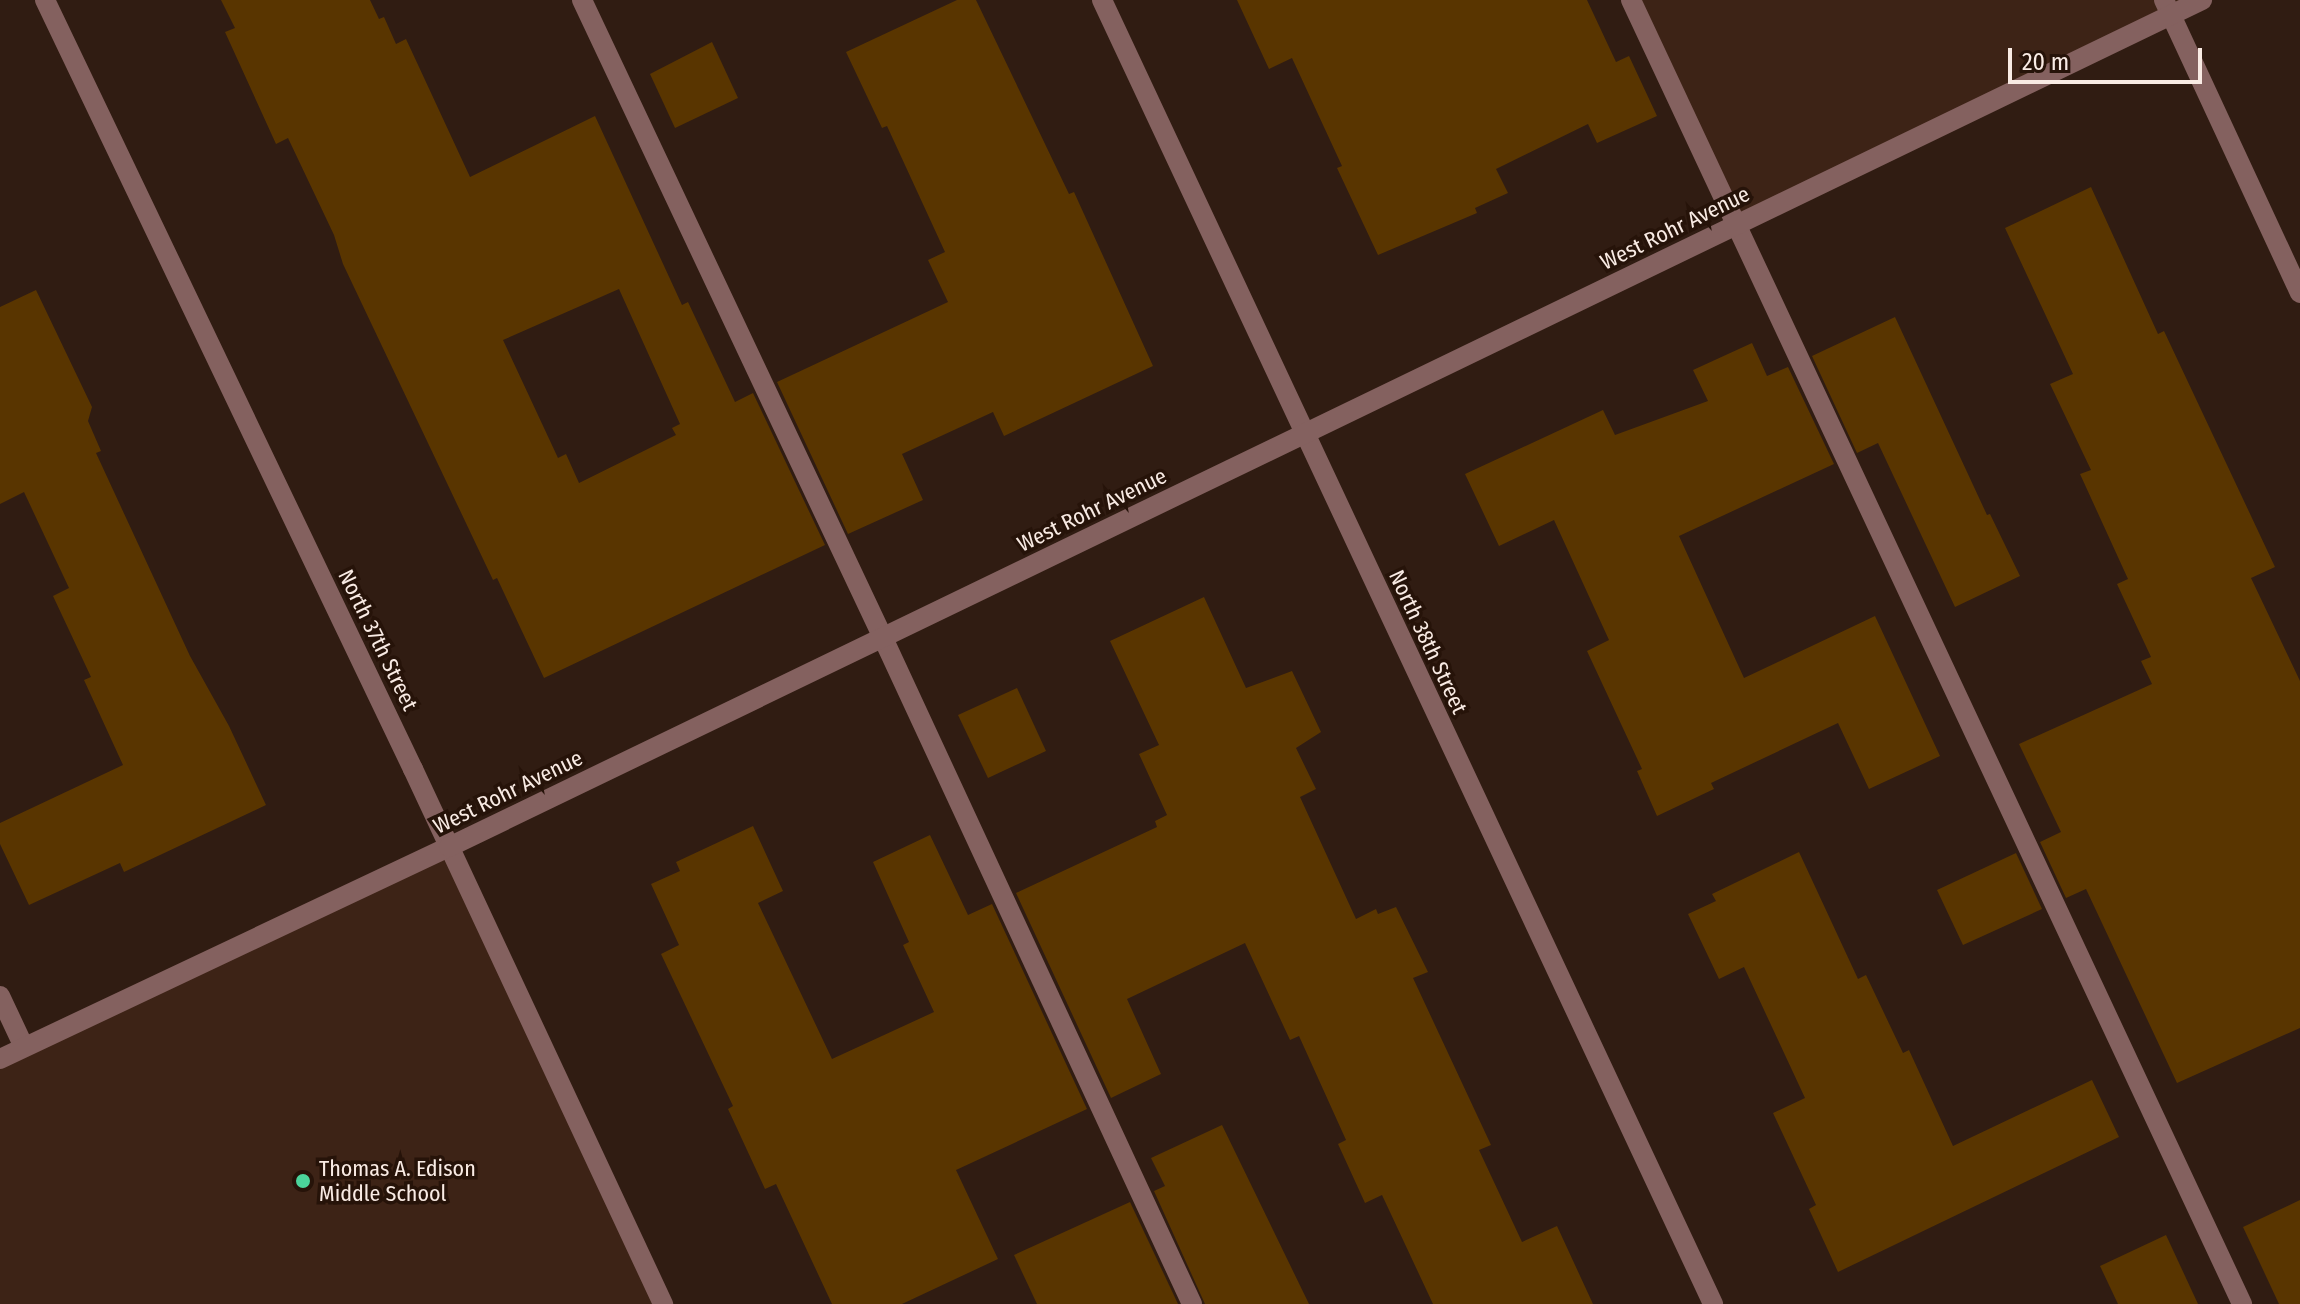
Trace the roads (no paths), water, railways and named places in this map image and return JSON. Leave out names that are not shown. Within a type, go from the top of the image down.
[{"type":"street","name":"North 37th Street","points":[[45,0],[663,1304]]},
{"type":"street","points":[[582,0],[1192,1304]]},
{"type":"street","name":"North 38th Street","points":[[1102,0],[1713,1304]]},
{"type":"street","points":[[1631,0],[2242,1304]]},
{"type":"street","name":"West Rohr Avenue","points":[[0,1059],[449,847],[1736,226],[2168,7],[2202,0]]},
{"type":"street","points":[[2168,7],[2300,293]]},
{"type":"street","points":[[0,996],[24,1047]]},
{"type":"place","name":"Thomas A. Edison Middle School","points":[[303,1181]]}]
